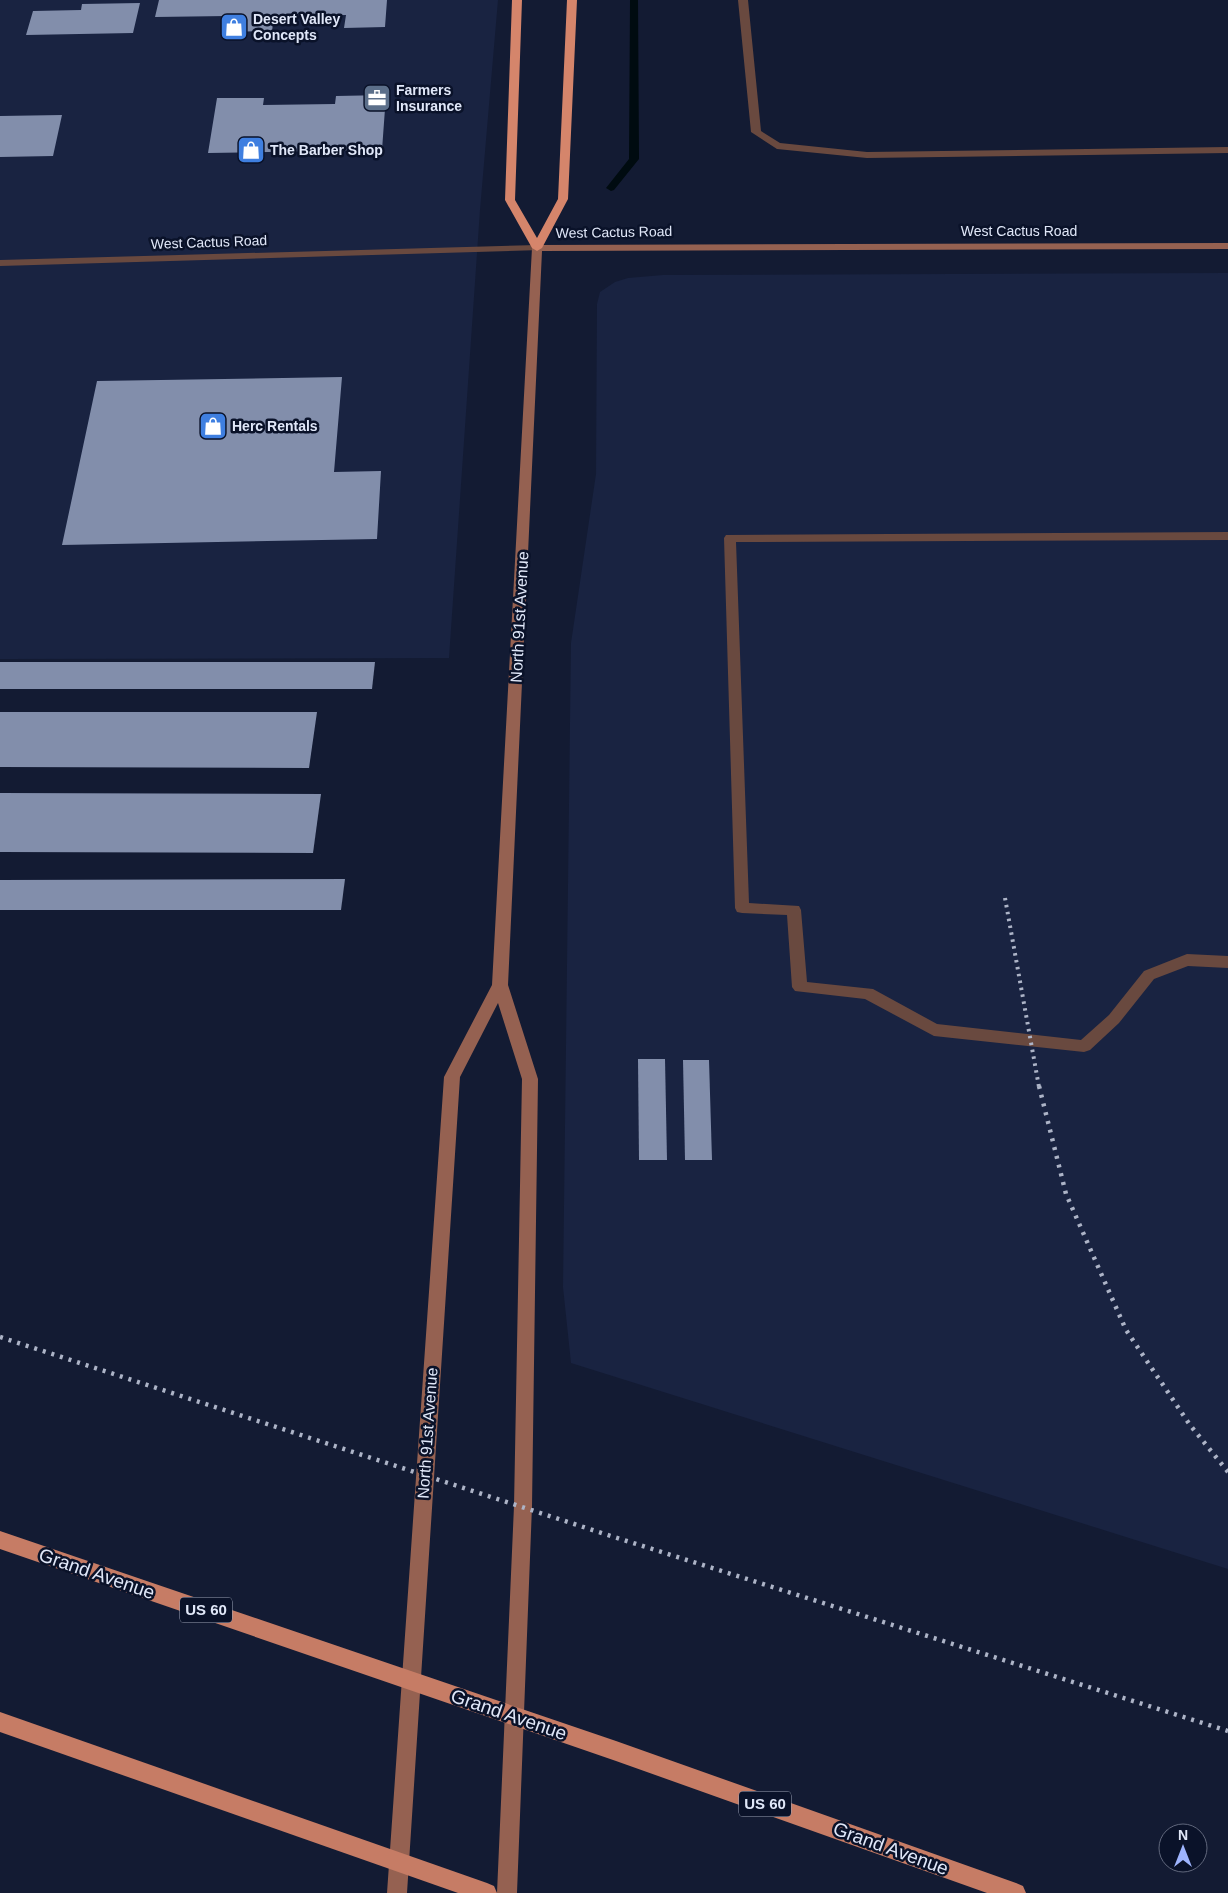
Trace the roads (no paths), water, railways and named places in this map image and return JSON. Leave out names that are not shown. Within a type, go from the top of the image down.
[{"type":"highway","points":[[517,0],[510,200],[537,248]]},
{"type":"highway","points":[[537,248],[563,199],[572,0]]},
{"type":"highway","name":"Grand Avenue","points":[[0,1540],[411,1680],[1016,1893]]},
{"type":"highway","points":[[0,1722],[487,1893]]},
{"type":"main road","name":"West Cactus Road","points":[[537,248],[1228,246]]},
{"type":"main road","name":"North 91st Avenue","points":[[507,1893],[523,1496],[530,1078],[500,985],[537,248]]},
{"type":"main road","name":"North 91st Avenue","points":[[397,1893],[452,1077],[500,985]]},
{"type":"street","points":[[744,0],[756,132],[777,146],[867,155],[1228,150]]},
{"type":"street","name":"West Cactus Road","points":[[0,263],[537,248]]},
{"type":"street","points":[[1228,536],[730,538],[742,908],[794,910],[800,987],[868,993],[934,1030],[1084,1046],[1114,1020],[1150,974],[1187,960],[1228,962]]},
{"type":"waterway","points":[[611,188],[634,159],[634,0]]},
{"type":"railway","points":[[1005,898],[1039,1087]]},
{"type":"railway","points":[[1039,1086],[1066,1194],[1126,1330],[1190,1425],[1228,1472]]},
{"type":"railway","points":[[0,1337],[611,1536],[1228,1731]]},
{"type":"place","name":"Desert Valley Concepts","points":[[234,27]]},
{"type":"place","name":"Farmers Insurance","points":[[377,98]]},
{"type":"place","name":"The Barber Shop","points":[[251,150]]},
{"type":"place","name":"Herc Rentals","points":[[213,426]]}]
